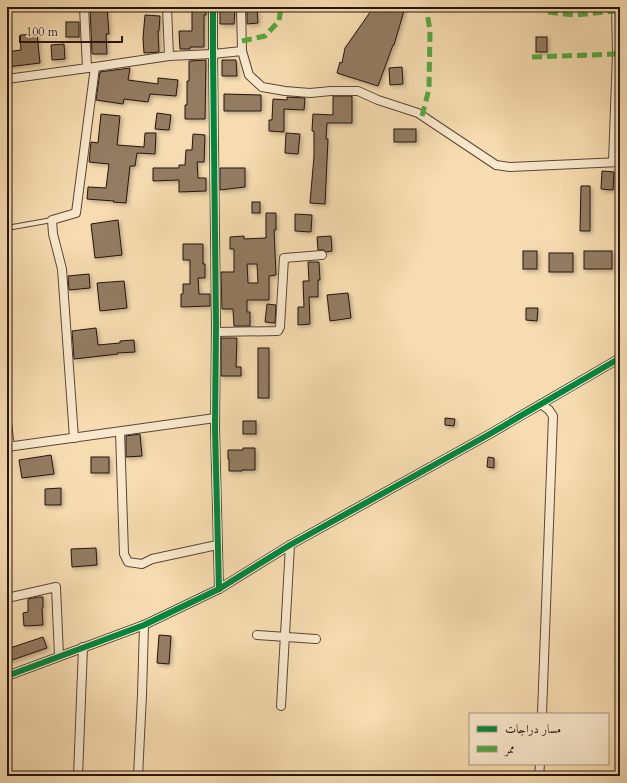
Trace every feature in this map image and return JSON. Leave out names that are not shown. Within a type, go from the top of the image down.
[{"type":"street","points":[[74,438],[62,269],[53,234],[52,220],[76,213],[91,68],[84,7]]},
{"type":"street","points":[[167,7],[169,56]]},
{"type":"street","points":[[213,7],[216,332],[215,418],[219,588]]},
{"type":"street","points":[[241,7],[242,51],[249,75],[262,87],[310,93],[358,91],[378,100],[418,113],[496,165],[510,167],[616,162],[616,7]]},
{"type":"street","points":[[7,79],[169,56],[242,51]]},
{"type":"street","points":[[216,332],[278,331],[280,328],[284,258],[322,255]]},
{"type":"street","points":[[7,676],[144,625],[219,588],[290,545],[482,438],[620,358]]},
{"type":"street","points":[[541,404],[549,410],[553,416],[542,713]]},
{"type":"street","points":[[7,423],[9,447],[215,418]]},
{"type":"street","points":[[120,432],[124,554],[128,562],[142,564],[152,559],[217,545]]},
{"type":"street","points":[[281,706],[290,545]]},
{"type":"street","points":[[7,598],[56,587],[59,656]]},
{"type":"street","points":[[138,776],[144,625]]},
{"type":"street","points":[[257,635],[316,639]]},
{"type":"street","points":[[78,776],[84,647]]},
{"type":"street","points":[[539,776],[540,765]]},
{"type":"lane","points":[[7,228],[52,220]]},
{"type":"building","points":[[90,7],[107,7],[109,34],[106,34],[107,54],[92,54]]},
{"type":"building","points":[[192,7],[206,7],[206,15],[204,15],[204,47],[180,49],[179,31],[192,31]]},
{"type":"building","points":[[220,7],[235,8],[234,24],[220,24]]},
{"type":"building","points":[[389,7],[405,7],[394,45],[378,86],[337,73],[340,62],[342,63],[345,48],[373,8],[387,12]]},
{"type":"building","points":[[257,9],[258,23],[247,24],[247,10]]},
{"type":"building","points":[[145,15],[160,16],[158,31],[159,52],[144,53],[143,38]]},
{"type":"building","points":[[66,22],[79,22],[79,37],[66,37]]},
{"type":"building","points":[[37,34],[40,63],[7,67],[7,52],[21,50],[20,35]]},
{"type":"building","points":[[536,37],[547,37],[547,52],[536,52]]},
{"type":"building","points":[[64,44],[65,59],[52,60],[51,45]]},
{"type":"building","points":[[206,60],[205,119],[185,119],[185,105],[187,105],[187,81],[189,81],[189,61]]},
{"type":"building","points":[[222,60],[236,60],[237,76],[222,76]]},
{"type":"building","points":[[402,67],[403,84],[390,85],[389,68]]},
{"type":"building","points":[[130,68],[128,80],[158,84],[158,78],[178,80],[176,96],[150,94],[148,102],[124,99],[123,104],[96,100],[100,72]]},
{"type":"building","points":[[224,94],[261,95],[261,111],[224,111]]},
{"type":"building","points":[[333,96],[352,96],[352,123],[327,123],[326,139],[328,139],[325,204],[310,203],[314,156],[314,131],[312,131],[313,114],[333,115]]},
{"type":"building","points":[[287,97],[305,98],[304,110],[284,109],[284,132],[269,131],[269,120],[272,120],[273,99],[287,100]]},
{"type":"building","points":[[157,113],[171,115],[169,130],[155,129]]},
{"type":"building","points":[[101,114],[120,116],[117,145],[144,147],[145,133],[156,133],[155,154],[137,153],[135,166],[130,166],[126,203],[87,199],[88,187],[106,188],[109,164],[89,162],[91,142],[98,143]]},
{"type":"building","points":[[394,129],[416,129],[416,142],[394,142]]},
{"type":"building","points":[[286,133],[300,134],[298,154],[285,153]]},
{"type":"building","points":[[193,134],[205,135],[204,162],[197,162],[198,178],[206,178],[206,191],[179,192],[179,180],[153,181],[153,168],[179,168],[179,165],[185,165],[186,150],[192,150]]},
{"type":"building","points":[[220,168],[245,168],[245,187],[220,190]]},
{"type":"building","points":[[602,171],[614,172],[613,190],[601,189]]},
{"type":"building","points":[[581,186],[590,186],[590,231],[580,231]]},
{"type":"building","points":[[252,202],[260,202],[260,213],[252,213]]},
{"type":"building","points":[[266,213],[276,213],[276,230],[274,230],[276,275],[269,276],[269,300],[247,300],[247,312],[250,312],[250,326],[234,326],[233,309],[222,309],[221,272],[234,272],[234,249],[230,249],[230,237],[244,236],[244,239],[266,238]],"holes":[[[247,264],[257,264],[258,283],[248,283]]]},
{"type":"building","points":[[295,214],[312,215],[311,232],[295,231]]},
{"type":"building","points":[[118,220],[122,255],[95,258],[91,224]]},
{"type":"building","points":[[331,236],[332,251],[326,252],[324,250],[318,250],[317,237]]},
{"type":"building","points":[[183,244],[203,244],[205,278],[198,278],[199,294],[210,294],[210,306],[181,307],[183,284],[190,284],[190,260],[183,260]]},
{"type":"building","points":[[523,251],[537,251],[537,269],[523,269]]},
{"type":"building","points":[[584,251],[612,251],[612,269],[584,269]]},
{"type":"building","points":[[549,253],[573,253],[573,272],[549,272]]},
{"type":"building","points":[[308,262],[319,262],[320,280],[318,280],[318,297],[309,297],[310,324],[298,325],[298,307],[304,307],[303,281],[309,281]]},
{"type":"building","points":[[89,274],[90,288],[69,290],[68,276]]},
{"type":"building","points":[[124,281],[127,308],[100,311],[97,283]]},
{"type":"building","points":[[348,293],[351,318],[330,321],[327,295]]},
{"type":"building","points":[[267,304],[276,305],[275,323],[265,322]]},
{"type":"building","points":[[526,308],[538,308],[537,321],[526,320]]},
{"type":"building","points":[[96,328],[98,345],[134,340],[135,352],[74,359],[72,331]]},
{"type":"building","points":[[221,338],[237,338],[236,367],[241,367],[241,376],[221,376]]},
{"type":"building","points":[[258,348],[269,348],[269,398],[258,398]]},
{"type":"building","points":[[445,418],[455,419],[454,426],[445,425]]},
{"type":"building","points":[[243,421],[256,421],[256,434],[243,434]]},
{"type":"building","points":[[140,434],[142,456],[126,457],[126,436]]},
{"type":"building","points":[[243,448],[255,448],[255,470],[229,471],[228,450],[243,450]]},
{"type":"building","points":[[51,455],[54,474],[22,478],[19,460]]},
{"type":"building","points":[[91,457],[109,457],[109,473],[91,473]]},
{"type":"building","points":[[488,457],[494,458],[494,468],[487,467]]},
{"type":"building","points":[[61,488],[61,505],[45,505],[45,489]]},
{"type":"building","points":[[96,548],[97,565],[72,567],[71,549]]},
{"type":"building","points":[[43,597],[43,625],[24,626],[23,613],[28,612],[28,599]]},
{"type":"building","points":[[159,635],[171,636],[169,664],[157,663]]},
{"type":"building","points":[[43,637],[47,648],[9,661],[7,649]]},
{"type":"marked path","points":[[242,41],[265,36],[279,21],[281,7]]},
{"type":"marked path","points":[[422,116],[429,89],[430,30],[426,7]]},
{"type":"marked path","points":[[548,12],[574,15],[616,11]]},
{"type":"marked path","points":[[532,57],[617,54]]},
{"type":"cycle path","points":[[213,7],[216,325],[215,428],[219,589]]},
{"type":"cycle path","points":[[7,676],[144,625],[219,589],[290,545],[488,435],[620,358]]}]
